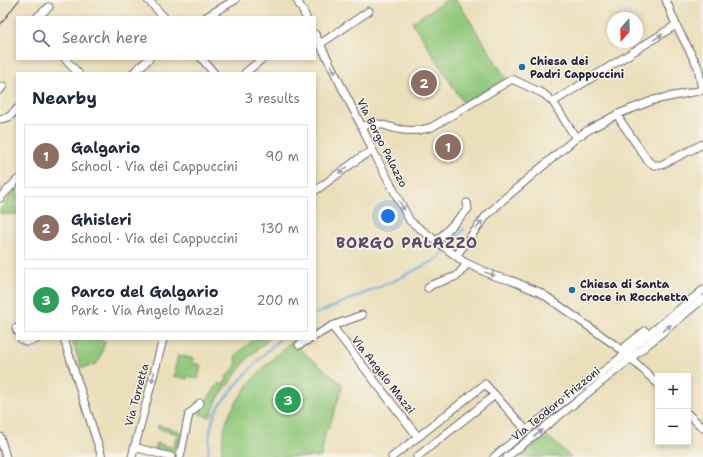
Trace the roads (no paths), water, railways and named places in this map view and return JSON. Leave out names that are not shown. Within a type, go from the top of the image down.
[{"type":"street","points":[[148,0],[163,16]]},
{"type":"street","points":[[208,16],[235,0]]},
{"type":"street","points":[[297,0],[305,16]]},
{"type":"street","points":[[455,255],[486,216],[576,138],[618,114],[654,100],[703,90],[699,71],[676,25],[666,0]]},
{"type":"street","points":[[38,16],[49,7]]},
{"type":"street","points":[[320,44],[369,11]]},
{"type":"street","points":[[553,102],[676,25]]},
{"type":"street","name":"Via Borgo Palazzo","points":[[316,36],[362,127],[372,151],[410,221],[467,264],[494,276],[510,280],[539,292],[614,343],[655,381]]},
{"type":"street","points":[[66,60],[77,72]]},
{"type":"street","points":[[134,72],[148,60]]},
{"type":"street","points":[[203,60],[213,72]]},
{"type":"street","points":[[246,72],[261,60]]},
{"type":"street","points":[[362,127],[368,123],[380,124],[402,130],[426,129],[512,79],[544,94],[553,102],[576,138]]},
{"type":"street","points":[[0,119],[9,117],[16,110]]},
{"type":"street","points":[[618,114],[620,120],[648,161],[654,165],[661,165],[703,144]]},
{"type":"street","points":[[316,189],[361,157],[372,151]]},
{"type":"street","points":[[0,198],[16,181]]},
{"type":"street","points":[[438,242],[468,209],[467,203]]},
{"type":"street","points":[[428,288],[431,285],[457,276],[467,264]]},
{"type":"street","points":[[615,363],[628,355],[633,348],[703,284]]},
{"type":"street","points":[[615,363],[628,355],[633,348],[703,290]]},
{"type":"street","points":[[633,348],[703,299]]},
{"type":"street","points":[[316,335],[332,326],[362,315]]},
{"type":"street","name":"Via Angelo Mazzi","points":[[332,326],[418,437]]},
{"type":"street","points":[[23,340],[26,342],[33,340]]},
{"type":"street","points":[[64,340],[102,457]]},
{"type":"street","name":"Via Torretta","points":[[132,457],[163,340]]},
{"type":"street","points":[[299,345],[308,340]]},
{"type":"street","name":"Via Teodoro Frizzoni","points":[[494,457],[518,438],[526,429],[615,363]]},
{"type":"street","name":"Via Teodoro Frizzoni","points":[[507,457],[615,363]]},
{"type":"street","points":[[392,457],[485,384],[526,429]]},
{"type":"street","points":[[417,457],[495,395]]},
{"type":"street","points":[[180,457],[189,414],[200,403]]},
{"type":"street","points":[[691,417],[703,428]]},
{"type":"street","points":[[0,436],[6,457]]},
{"type":"street","points":[[134,447],[171,457]]},
{"type":"waterway","points":[[316,314],[396,280],[437,259],[464,229]]},
{"type":"waterway","points":[[208,457],[211,428],[216,411],[227,396],[264,354],[279,340]]},
{"type":"tram line","points":[[0,25],[19,0]]},
{"type":"place","name":"Chiesa dei Padri Cappuccini","points":[[522,67]]},
{"type":"place","name":"Ghisleri","points":[[424,83]]},
{"type":"place","name":"Galgario","points":[[448,147]]},
{"type":"place","name":"Chiesa di Santa Croce in Rocchetta","points":[[572,290]]},
{"type":"place","name":"Parco del Galgario","points":[[288,400]]},
{"type":"district","name":"BORGO PALAZZO","points":[[407,243]]}]
